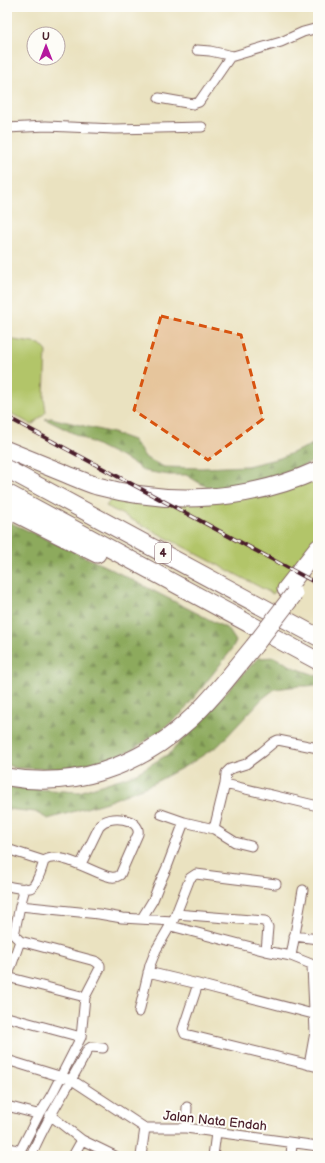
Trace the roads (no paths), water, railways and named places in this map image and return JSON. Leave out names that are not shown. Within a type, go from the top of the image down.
[{"type":"highway","points":[[7,450],[96,486],[146,496],[200,498],[224,496],[280,484],[318,470]]},
{"type":"highway","name":"4","points":[[7,469],[318,637]]},
{"type":"highway","name":"4","points":[[7,493],[318,661]]},
{"type":"highway","points":[[7,509],[140,576],[198,596]]},
{"type":"highway","points":[[290,592],[318,548]]},
{"type":"highway","points":[[7,772],[27,775],[59,774],[85,771],[103,766],[124,757],[156,738],[178,721],[196,703],[250,642],[290,592],[318,563]]},
{"type":"highway","points":[[7,777],[22,780],[50,781],[71,779],[90,776],[134,758],[163,741],[189,721],[220,687],[250,642]]},
{"type":"street","points":[[159,98],[193,104],[199,102],[228,60],[234,56],[281,42],[303,32],[318,28]]},
{"type":"street","points":[[197,50],[234,56]]},
{"type":"street","points":[[7,128],[46,126],[115,129],[202,127]]},
{"type":"street","points":[[214,829],[225,784],[226,773],[246,764],[278,740],[318,748]]},
{"type":"street","points":[[225,784],[318,806]]},
{"type":"street","points":[[161,814],[184,822],[214,829],[235,842],[251,846]]},
{"type":"street","points":[[7,849],[44,861],[51,858],[81,864],[112,878],[120,875],[139,829],[130,822],[118,819],[105,820],[100,825],[81,864]]},
{"type":"street","points":[[142,918],[153,900],[168,867],[184,822]]},
{"type":"street","points":[[7,886],[30,888],[34,886],[44,861]]},
{"type":"street","points":[[139,1012],[148,972],[156,950],[173,921],[190,878],[196,874],[276,884]]},
{"type":"street","points":[[25,888],[13,936],[7,978],[85,997]]},
{"type":"street","points":[[291,956],[303,890]]},
{"type":"street","points":[[20,906],[99,914],[122,918],[173,921],[265,921],[268,926],[266,951]]},
{"type":"street","points":[[173,921],[266,951],[291,956],[311,964],[315,1032],[314,1066],[185,1034],[183,1029],[198,984]]},
{"type":"street","points":[[13,936],[98,962],[100,968],[85,997],[81,1037],[66,1078],[31,1156]]},
{"type":"street","points":[[294,936],[318,938]]},
{"type":"street","points":[[148,972],[313,1014]]},
{"type":"street","points":[[7,1017],[81,1037]]},
{"type":"street","points":[[7,1147],[17,1150],[21,1148],[39,1114],[52,1094],[88,1048],[103,1048]]},
{"type":"street","name":"Jalan Nata Endah","points":[[7,1060],[66,1078],[145,1128],[186,1128],[318,1146]]},
{"type":"street","points":[[7,1106],[39,1114]]},
{"type":"street","points":[[186,1128],[187,1107]]},
{"type":"street","points":[[50,1115],[82,1140],[116,1156]]},
{"type":"street","points":[[141,1156],[145,1128]]},
{"type":"street","points":[[213,1156],[216,1133]]},
{"type":"street","points":[[73,1156],[82,1140]]},
{"type":"street","points":[[291,1156],[292,1143]]},
{"type":"railway","points":[[7,417],[318,584]]}]
